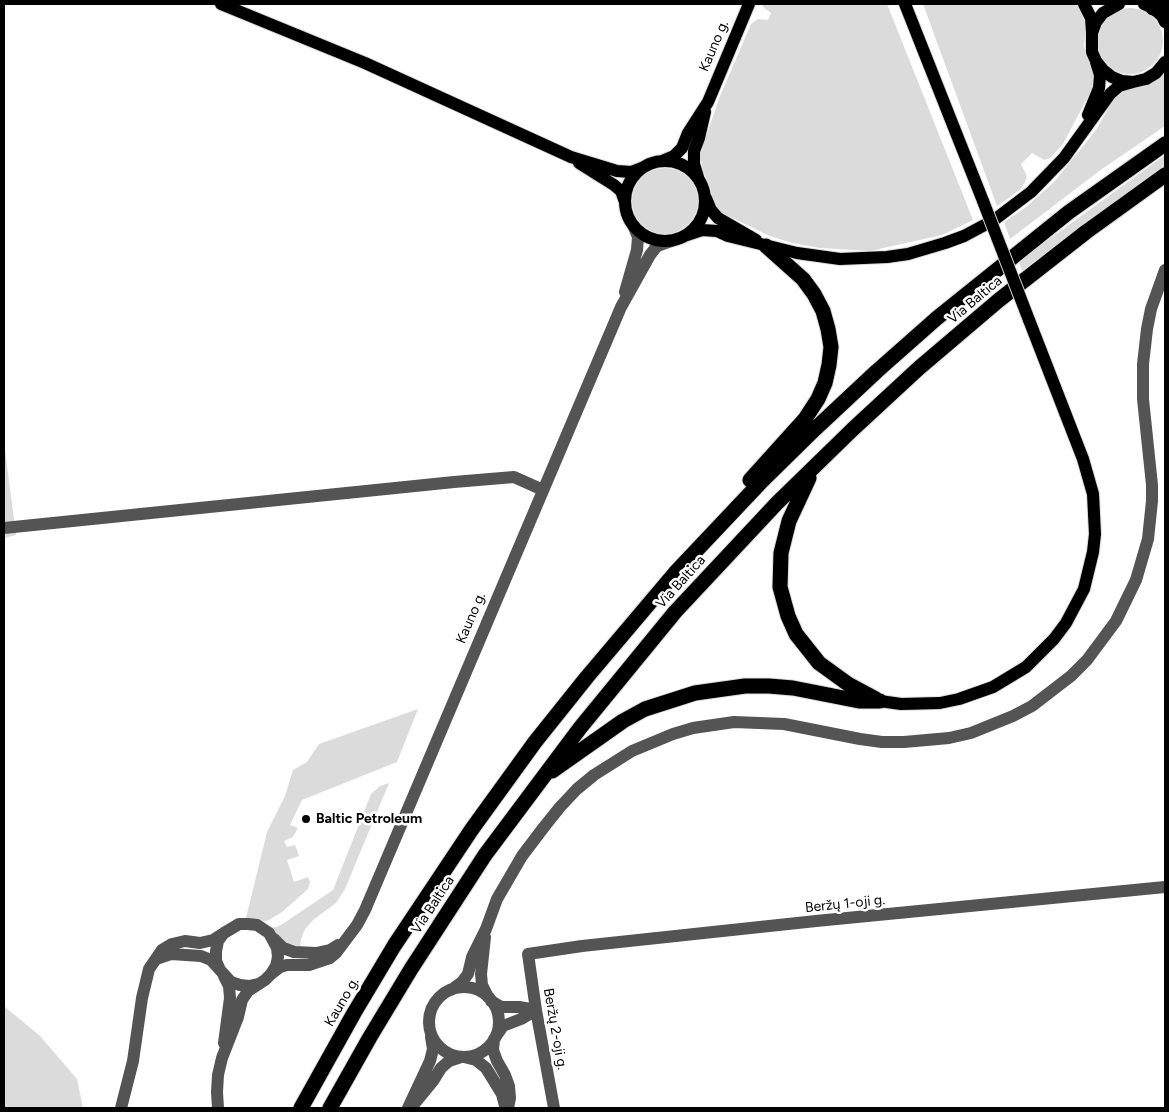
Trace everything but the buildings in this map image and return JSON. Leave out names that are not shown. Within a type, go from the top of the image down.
[{"type":"highway","name":"Via Baltica","points":[[535,742],[675,573],[760,483],[815,429],[937,318],[1069,212],[1165,144]]},
{"type":"highway","name":"Via Baltica","points":[[330,1108],[411,969],[486,855],[539,782],[621,676],[675,612],[725,557],[817,463],[919,368],[999,300],[1086,232],[1165,175]]},
{"type":"highway","points":[[698,549],[732,500],[805,418],[818,399],[825,383],[831,347],[822,311],[814,294],[802,279],[766,246]]},
{"type":"highway","points":[[817,463],[800,494],[784,537],[779,570],[782,597],[796,634],[819,663],[848,684],[880,701]]},
{"type":"highway","points":[[539,782],[623,721],[646,709],[695,693],[745,686],[769,686],[793,688],[859,701],[880,701]]},
{"type":"highway","name":"Kauno g.","points":[[301,1108],[394,946],[472,829],[535,742]]},
{"type":"main road","points":[[220,4],[365,63],[571,157],[618,171],[631,172],[662,161],[676,162],[688,168],[698,178],[710,210],[718,218],[766,246]]},
{"type":"main road","name":"Kauno g.","points":[[698,178],[694,164],[694,151],[708,102],[749,4]]},
{"type":"main road","points":[[1077,140],[1095,100],[1099,88],[1100,75],[1092,52],[1091,18],[1084,4]]},
{"type":"main road","points":[[1092,33],[1096,22],[1103,13],[1119,4]]},
{"type":"main road","points":[[880,701],[901,704],[940,703],[959,700],[994,687],[1026,667],[1054,640],[1071,615],[1084,589],[1093,552],[1095,534],[1095,514],[1091,485],[1077,442],[906,6]]},
{"type":"main road","points":[[1154,8],[1165,22]]},
{"type":"main road","points":[[1096,61],[1112,77],[1122,81],[1133,82]]},
{"type":"main road","points":[[571,157],[621,191],[633,225],[641,233],[660,241],[670,241],[702,230],[717,231],[728,236],[766,246],[820,258],[863,259],[908,254],[945,243],[987,224],[1015,206],[1046,178],[1077,140],[1110,94],[1120,86],[1146,79],[1165,62]]},
{"type":"main road","name":"Kauno g.","points":[[662,161],[674,156],[682,148],[688,133],[708,102]]},
{"type":"main road","points":[[625,203],[630,183],[644,167]]},
{"type":"main road","points":[[687,235],[701,218],[705,207],[705,196]]},
{"type":"street","name":"Kauno g.","points":[[621,307],[637,250],[638,237],[633,225]]},
{"type":"street","name":"Kauno g.","points":[[271,974],[280,967],[287,965],[309,965],[323,961],[336,953],[366,910],[621,307],[650,254],[657,246],[670,241]]},
{"type":"street","points":[[409,1108],[430,1061],[433,1049],[429,1024],[432,1008],[442,995],[462,982],[468,974],[472,957],[486,929],[497,899],[522,856],[560,807],[594,775],[626,754],[652,741],[693,728],[734,722],[784,724],[882,742],[948,738],[992,725],[1013,716],[1039,701],[1088,660],[1116,621],[1136,580],[1148,539],[1152,485],[1142,364],[1146,329],[1165,270]]},
{"type":"street","points":[[4,528],[514,477],[544,490]]},
{"type":"street","name":"Beržų 1-oji g.","points":[[528,954],[627,941],[1165,887]]},
{"type":"street","points":[[121,1108],[133,1061],[145,982],[149,969],[162,950],[172,944],[185,941],[200,943],[213,940],[239,924],[264,928],[288,951],[309,953],[330,950],[346,940]]},
{"type":"street","points":[[486,929],[481,974],[482,985],[498,1018],[493,1050],[508,1086],[510,1098],[507,1108]]},
{"type":"street","points":[[218,1108],[217,1092],[230,998],[228,986],[216,961],[218,941],[224,933]]},
{"type":"street","points":[[222,1058],[238,1017],[242,1000],[248,991],[271,974],[276,966],[278,957],[274,939]]},
{"type":"street","points":[[156,959],[171,954],[201,956],[211,960],[231,982],[249,986],[258,984]]},
{"type":"street","name":"Beržų 2-oji g.","points":[[528,954],[554,1108]]},
{"type":"street","points":[[451,990],[471,988],[481,992],[500,1007],[519,1007],[536,1010]]},
{"type":"street","points":[[409,1108],[433,1082],[441,1068],[449,1061],[481,1052],[503,1026],[521,1019],[536,1010]]},
{"type":"street","points":[[431,1035],[443,1050],[451,1055],[476,1060],[486,1068],[502,1094],[507,1108]]},
{"type":"shaded area","points":[[762,4],[887,4],[973,220],[942,235],[870,251],[820,248],[792,243],[770,236],[722,213],[713,202],[710,186],[703,171],[700,154],[720,96],[751,24],[758,19],[768,20],[771,13]]},
{"type":"shaded area","points":[[923,4],[1076,4],[1082,13],[1086,28],[1084,46],[1093,72],[1093,87],[1063,144],[1050,158],[1044,160],[1032,153],[1021,164],[1027,176],[1020,190],[997,206]]},
{"type":"shaded area","points":[[1124,8],[1136,8],[1148,13],[1158,23],[1163,35],[1161,54],[1148,69],[1136,74],[1124,74],[1112,69],[1102,59],[1097,47],[1097,35],[1102,23],[1112,13]]},
{"type":"shaded area","points":[[1165,72],[1165,126],[1102,169],[1010,239],[1004,222],[1026,207],[1054,182],[1096,130],[1115,96],[1121,91],[1162,75]]},
{"type":"shaded area","points":[[1165,155],[1165,166],[1022,271],[1019,261]]},
{"type":"shaded area","points":[[659,168],[671,168],[683,173],[693,183],[698,195],[696,214],[683,229],[671,234],[659,234],[647,229],[637,219],[632,207],[632,195],[637,183],[647,173]]},
{"type":"shaded area","points":[[4,442],[16,535],[4,538]]},
{"type":"shaded area","points":[[418,709],[397,762],[302,800],[290,825],[298,828],[293,837],[284,841],[287,847],[295,845],[299,856],[287,860],[294,882],[308,877],[310,882],[308,889],[282,912],[269,920],[246,918],[267,832],[285,796],[293,770],[307,762],[319,744]]},
{"type":"shaded area","points":[[389,783],[345,889],[336,903],[313,920],[305,929],[300,949],[292,948],[268,928],[277,927],[284,923],[333,890],[371,794],[380,786]]},
{"type":"shaded area","points":[[4,1006],[40,1036],[77,1079],[83,1108],[4,1108]]},
{"type":"place","name":"Baltic Petroleum","points":[[306,819]]}]
